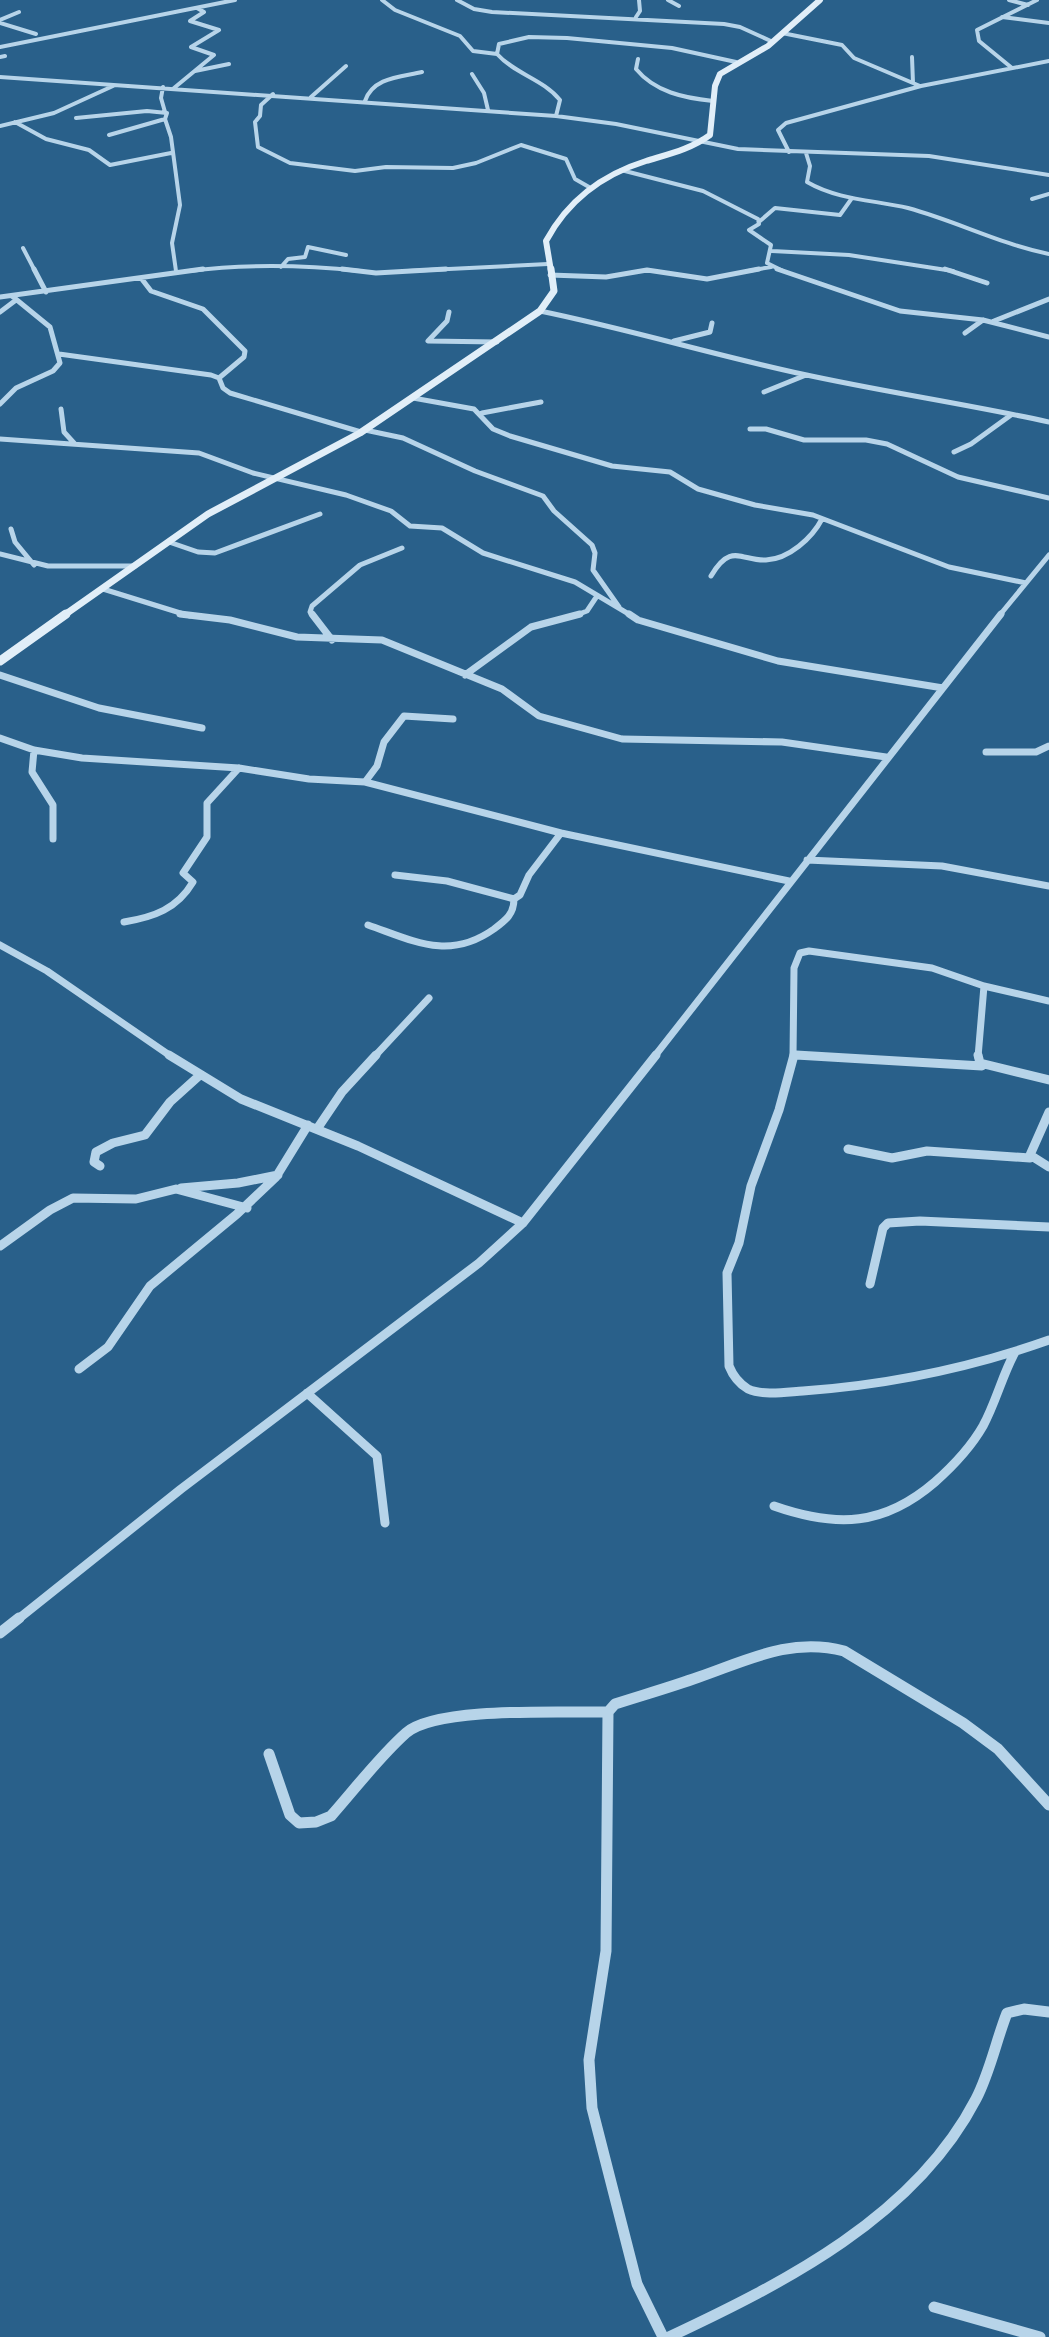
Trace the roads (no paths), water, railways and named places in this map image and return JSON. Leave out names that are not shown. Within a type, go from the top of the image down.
[{"type":"main road","points":[[0,661],[208,514],[363,431],[540,311],[554,291],[545,251],[550,233],[589,187],[621,170],[710,135],[713,101],[720,74],[773,42],[820,0]]},
{"type":"street","points":[[0,47],[235,0]]},
{"type":"street","points":[[382,0],[395,10],[460,36],[473,51],[497,54]]},
{"type":"street","points":[[457,0],[474,9],[492,12],[636,17],[734,26],[773,42]]},
{"type":"street","points":[[636,17],[640,11],[639,0]]},
{"type":"street","points":[[668,0],[679,6]]},
{"type":"street","points":[[813,0],[820,0]]},
{"type":"street","points":[[1009,0],[1029,5]]},
{"type":"street","points":[[1012,68],[986,49],[977,36],[979,28],[1037,0]]},
{"type":"street","points":[[174,88],[214,55],[191,47],[219,30],[190,21],[204,12],[197,8]]},
{"type":"street","points":[[0,22],[19,12]]},
{"type":"street","points":[[1000,17],[1049,23]]},
{"type":"street","points":[[0,22],[36,34]]},
{"type":"street","points":[[782,33],[842,45],[854,58],[921,86]]},
{"type":"street","points":[[556,116],[560,100],[552,88],[511,69],[497,54],[496,48],[505,41],[557,37],[672,48],[736,62]]},
{"type":"street","points":[[912,57],[913,83]]},
{"type":"street","points":[[638,59],[636,69],[641,77],[685,98],[713,101]]},
{"type":"street","points":[[789,152],[778,130],[782,125],[921,86],[1048,62]]},
{"type":"street","points":[[193,71],[229,64]]},
{"type":"street","points":[[311,97],[346,66]]},
{"type":"street","points":[[365,101],[370,86],[422,72]]},
{"type":"street","points":[[472,74],[487,100],[488,110]]},
{"type":"street","points":[[0,77],[556,116],[738,149],[929,156],[1049,175]]},
{"type":"street","points":[[0,126],[54,113],[70,103],[117,85]]},
{"type":"street","points":[[163,87],[161,98],[180,205],[172,243],[176,271]]},
{"type":"street","points":[[273,94],[261,105],[260,116],[255,122],[255,142],[290,163],[358,171],[386,167],[444,169],[476,163],[514,146],[525,145],[566,159],[575,179],[589,187]]},
{"type":"street","points":[[76,118],[165,112]]},
{"type":"street","points":[[109,135],[165,119]]},
{"type":"street","points":[[15,122],[46,139],[89,150],[110,165],[171,153]]},
{"type":"street","points":[[806,153],[810,166],[808,184],[826,193],[907,208],[963,225],[1019,248],[1049,254]]},
{"type":"street","points":[[621,170],[703,191],[760,221]]},
{"type":"street","points":[[1032,199],[1049,194]]},
{"type":"street","points":[[852,198],[840,215],[775,208],[749,230],[771,245],[767,263],[771,267],[900,311],[983,320],[1049,337]]},
{"type":"street","points":[[281,267],[288,259],[305,257],[308,247],[346,255]]},
{"type":"street","points":[[23,248],[46,292]]},
{"type":"street","points":[[772,251],[804,249],[901,263],[966,273],[987,283]]},
{"type":"street","points":[[7,297],[176,271],[281,267],[376,273],[548,264]]},
{"type":"street","points":[[550,275],[606,277],[647,270],[707,279],[771,267]]},
{"type":"street","points":[[141,278],[151,291],[203,309],[245,351],[244,357],[219,378]]},
{"type":"street","points":[[0,312],[7,297]]},
{"type":"street","points":[[0,404],[16,388],[58,367],[59,354],[50,327],[7,297]]},
{"type":"street","points":[[993,322],[1049,299]]},
{"type":"street","points":[[540,311],[615,326],[807,375],[949,400],[1049,422]]},
{"type":"street","points":[[449,312],[448,318],[428,341],[497,342]]},
{"type":"street","points":[[965,333],[983,320]]},
{"type":"street","points":[[671,341],[710,332],[712,323]]},
{"type":"street","points":[[59,354],[126,361],[219,378]]},
{"type":"street","points":[[764,392],[807,375]]},
{"type":"street","points":[[219,378],[223,388],[230,393],[363,431],[403,438],[475,471],[543,496],[547,506],[593,543],[596,554],[593,570],[620,607]]},
{"type":"street","points":[[413,398],[482,413],[541,402]]},
{"type":"street","points":[[61,409],[64,432],[74,443]]},
{"type":"street","points":[[482,413],[493,429],[510,436],[612,466],[662,470],[698,489],[822,519],[949,567],[1026,583]]},
{"type":"street","points":[[954,452],[971,444],[1011,415]]},
{"type":"street","points":[[750,429],[766,429],[804,440],[866,440],[887,444],[951,474],[1049,498]]},
{"type":"street","points":[[0,439],[190,452],[275,478],[346,495],[391,511],[410,526],[442,528],[483,553],[553,573],[620,607],[638,620],[778,661],[943,688]]},
{"type":"street","points":[[169,542],[198,552],[215,553],[320,514]]},
{"type":"street","points":[[711,576],[733,555],[743,554],[766,560],[776,557],[809,538],[822,519]]},
{"type":"street","points":[[11,529],[15,542],[34,565]]},
{"type":"street","points":[[332,640],[310,612],[312,606],[360,565],[402,548]]},
{"type":"street","points":[[0,554],[34,565],[135,566]]},
{"type":"street","points":[[0,1633],[479,1263],[523,1223],[886,757],[1049,555]]},
{"type":"street","points":[[103,589],[185,616],[230,620],[297,637],[382,640],[502,689],[539,716],[622,739],[782,742],[886,757]]},
{"type":"street","points":[[465,675],[494,657],[513,637],[529,628],[573,618],[588,611],[597,596]]},
{"type":"street","points":[[0,675],[99,708],[202,728]]},
{"type":"street","points":[[365,782],[377,766],[384,742],[404,716],[453,719]]},
{"type":"street","points":[[0,738],[34,750],[82,758],[239,768],[309,779],[365,782],[561,833],[789,881]]},
{"type":"street","points":[[986,752],[1036,752],[1049,746]]},
{"type":"street","points":[[34,750],[30,764],[32,776],[53,803],[53,839]]},
{"type":"street","points":[[124,922],[166,911],[187,893],[193,882],[183,873],[206,841],[207,803],[239,768]]},
{"type":"street","points":[[368,925],[442,948],[462,948],[476,942],[515,910],[514,899],[561,833]]},
{"type":"street","points":[[807,860],[942,866],[1049,886]]},
{"type":"street","points":[[395,875],[447,881],[514,899]]},
{"type":"street","points":[[0,945],[47,971],[200,1075],[241,1099],[313,1127],[523,1223]]},
{"type":"street","points":[[1049,1001],[901,962],[809,951],[800,953],[794,968],[794,1055],[779,1110],[751,1186],[739,1243],[727,1273],[729,1366],[734,1378],[750,1390],[776,1393],[818,1391],[896,1381],[1015,1352],[1049,1340]]},
{"type":"street","points":[[982,1066],[977,1059],[984,986]]},
{"type":"street","points":[[79,1369],[108,1347],[130,1310],[165,1271],[247,1208],[279,1175],[342,1092],[429,998]]},
{"type":"street","points":[[794,1055],[982,1066],[1049,1080]]},
{"type":"street","points":[[100,1166],[94,1162],[96,1152],[113,1143],[145,1135],[170,1102],[200,1075]]},
{"type":"street","points":[[1030,1158],[1049,1112]]},
{"type":"street","points":[[848,1149],[892,1158],[927,1151],[1030,1158],[1049,1167]]},
{"type":"street","points":[[0,1246],[50,1210],[73,1198],[136,1199],[155,1192],[279,1175]]},
{"type":"street","points":[[176,1189],[247,1208]]},
{"type":"street","points":[[870,1284],[883,1228],[888,1223],[920,1221],[1049,1227]]},
{"type":"street","points":[[774,1506],[795,1514],[860,1518],[876,1517],[896,1508],[954,1466],[989,1415],[1004,1371],[1015,1352]]},
{"type":"street","points":[[307,1393],[377,1456],[385,1523]]},
{"type":"street","points":[[663,2337],[637,2284],[592,2108],[589,2060],[606,1951],[608,1712],[615,1704],[702,1677],[758,1654],[787,1646],[824,1644],[844,1651],[963,1723],[998,1749],[1049,1805]]},
{"type":"street","points":[[269,1754],[290,1815],[299,1823],[316,1822],[331,1816],[408,1731],[424,1722],[467,1716],[608,1712]]},
{"type":"street","points":[[669,2337],[729,2310],[766,2288],[842,2240],[898,2199],[957,2131],[977,2098],[1007,2013],[1024,2009],[1049,2012]]},
{"type":"street","points":[[934,2307],[979,2317],[1040,2337]]}]
